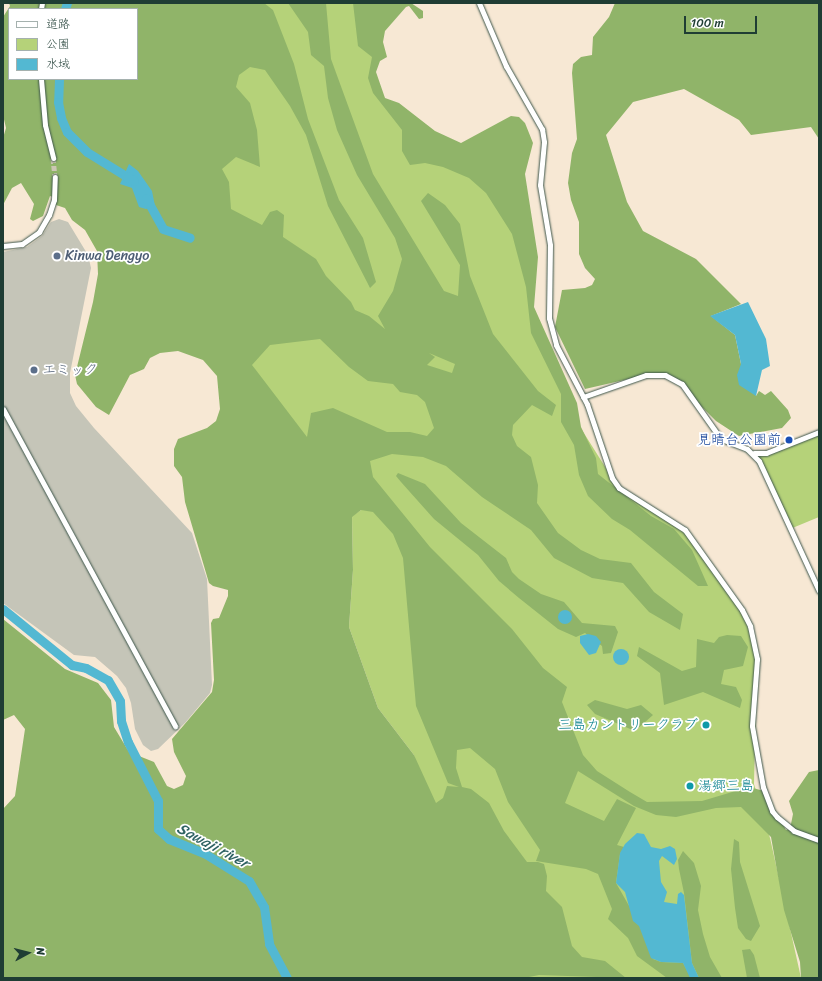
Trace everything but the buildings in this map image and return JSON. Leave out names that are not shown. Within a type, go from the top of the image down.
[{"type":"street","points":[[479,3],[506,66],[542,129],[544,142],[540,185],[550,245],[549,318],[556,346],[583,397],[612,478],[619,488],[685,530],[742,610],[750,626],[757,660],[752,726],[763,787],[772,811],[777,817],[794,831],[819,840]]},
{"type":"street","points":[[41,80],[45,125],[53,158]]},
{"type":"street","points":[[3,246],[22,244],[39,232],[49,215],[54,200],[55,177]]},
{"type":"street","points":[[583,397],[646,375],[665,375],[682,384],[721,439],[754,453],[766,453],[819,432]]},
{"type":"street","points":[[3,409],[175,726]]},
{"type":"street","points":[[754,453],[819,591]]},
{"type":"shaded area","points":[[59,219],[68,222],[88,255],[91,268],[70,373],[70,393],[76,406],[94,428],[192,533],[207,579],[212,685],[210,693],[185,723],[158,749],[151,751],[143,745],[135,729],[131,703],[126,688],[117,676],[95,657],[74,655],[3,603],[3,252],[27,247],[42,236],[51,222]]},
{"type":"green space","points":[[9,3],[264,3],[273,10],[294,64],[308,119],[339,200],[363,238],[376,282],[370,288],[328,206],[306,135],[290,106],[265,70],[250,67],[239,75],[236,87],[250,103],[257,130],[260,167],[236,157],[222,169],[229,182],[231,209],[262,225],[270,212],[277,210],[284,215],[283,237],[316,259],[326,276],[351,302],[355,310],[369,316],[385,329],[378,316],[393,291],[402,259],[395,238],[357,175],[337,130],[328,98],[324,66],[311,55],[308,32],[288,3],[326,3],[331,59],[373,174],[444,291],[458,296],[460,265],[421,201],[428,193],[445,205],[460,224],[470,276],[493,334],[538,391],[556,405],[552,416],[532,405],[513,425],[512,435],[517,446],[531,457],[538,485],[537,503],[558,533],[581,550],[600,559],[631,563],[654,592],[683,614],[680,630],[649,612],[623,583],[592,578],[554,558],[531,530],[482,497],[446,466],[423,457],[392,454],[370,461],[373,477],[430,547],[512,629],[543,668],[567,687],[562,702],[583,755],[597,771],[647,802],[702,801],[749,787],[764,791],[786,830],[790,829],[793,814],[789,801],[809,772],[819,770],[819,978],[801,978],[800,962],[784,910],[771,837],[741,807],[716,808],[676,817],[656,815],[634,806],[578,771],[565,803],[604,821],[617,799],[636,808],[617,845],[624,847],[620,854],[616,883],[640,925],[653,959],[661,962],[683,963],[691,978],[667,978],[637,956],[628,938],[608,919],[612,909],[598,874],[586,869],[536,861],[540,850],[508,802],[495,769],[470,748],[457,750],[456,768],[462,787],[471,789],[489,803],[504,831],[527,862],[538,862],[544,864],[547,876],[546,891],[562,907],[572,946],[582,957],[605,961],[626,978],[539,975],[524,978],[3,978],[3,809],[15,796],[25,729],[14,715],[3,720],[3,619],[65,669],[98,683],[111,700],[114,727],[129,752],[154,762],[167,786],[174,789],[183,785],[186,776],[174,752],[172,739],[212,692],[214,680],[211,623],[213,619],[219,618],[228,596],[228,590],[213,586],[209,583],[185,502],[182,477],[174,466],[174,449],[178,439],[207,428],[216,421],[220,409],[217,376],[203,360],[178,351],[160,353],[150,358],[144,369],[130,375],[109,415],[96,407],[77,384],[75,375],[93,302],[98,274],[97,251],[85,230],[72,220],[65,208],[56,205],[57,198],[50,196],[43,216],[33,221],[30,219],[34,204],[21,183],[12,188],[3,205],[3,138],[6,128],[3,115],[3,17],[8,9],[8,80],[138,80],[138,8],[9,8]],"holes":[[[320,339],[349,367],[368,381],[393,384],[400,392],[417,395],[425,402],[434,428],[427,436],[410,432],[387,432],[333,408],[311,413],[307,437],[252,365],[270,345]],[[429,353],[455,364],[452,373],[427,365],[435,357]],[[361,510],[373,512],[393,534],[403,558],[416,706],[448,783],[459,787],[447,786],[443,798],[436,803],[414,755],[378,708],[349,627],[353,570],[352,517]]]},
{"type":"green space","name":"三島カントリークラブ","points":[[250,3],[363,3],[376,63],[372,77],[387,102],[507,211],[529,271],[536,323],[570,411],[614,481],[630,496],[666,516],[694,541],[745,618],[757,659],[754,784],[770,838],[801,978],[458,978],[433,954],[433,910],[414,755],[378,708],[349,627],[353,570],[352,516],[361,510],[203,339],[191,257]]},
{"type":"green space","points":[[353,3],[411,3],[423,11],[423,18],[419,19],[409,6],[406,7],[385,31],[383,42],[387,57],[380,61],[376,72],[385,98],[399,103],[435,131],[461,143],[511,116],[519,117],[525,123],[533,143],[525,174],[538,257],[534,307],[577,403],[581,427],[596,458],[598,474],[651,516],[674,529],[692,550],[708,586],[698,586],[630,530],[612,519],[588,496],[579,475],[574,445],[561,422],[561,394],[531,333],[526,287],[512,234],[486,193],[469,178],[443,167],[425,163],[410,165],[402,151],[402,130],[373,93],[368,78],[372,57],[358,46]]},
{"type":"green space","points":[[615,3],[819,3],[819,139],[811,127],[751,135],[739,120],[684,89],[633,102],[606,135],[627,202],[643,231],[696,259],[741,304],[711,316],[735,335],[741,364],[756,396],[759,391],[765,395],[771,391],[788,410],[791,418],[782,428],[739,436],[716,421],[673,378],[646,375],[585,389],[555,327],[562,290],[585,288],[592,285],[595,279],[585,268],[579,254],[579,222],[571,200],[568,183],[572,153],[577,139],[572,73],[573,64],[581,57],[592,55],[593,37],[609,17]]},
{"type":"green space","points":[[819,432],[819,517],[790,529],[754,453],[766,453]]},
{"type":"green space","points":[[398,473],[425,484],[461,523],[506,558],[512,572],[519,579],[541,594],[564,602],[582,623],[615,626],[618,632],[611,653],[603,654],[602,646],[585,633],[576,637],[558,629],[519,598],[499,581],[478,555],[434,519],[396,476]]},
{"type":"green space","points":[[727,635],[741,636],[748,647],[743,666],[724,670],[721,684],[736,687],[742,700],[740,708],[703,692],[664,705],[660,673],[637,656],[639,647],[682,671],[696,667],[697,639],[714,643],[719,637]]},
{"type":"green space","points":[[595,700],[627,709],[641,705],[653,715],[635,731],[595,714],[587,705]]},
{"type":"green space","points":[[734,839],[739,842],[740,862],[760,926],[751,941],[746,939],[738,928],[731,869]]},
{"type":"green space","points":[[683,851],[694,863],[701,886],[698,910],[703,934],[710,957],[722,978],[699,978],[692,963],[684,893],[678,860]]},
{"type":"green space","points":[[750,949],[754,955],[760,978],[747,978],[742,950]]},
{"type":"water","points":[[129,164],[138,171],[152,191],[155,206],[146,209],[139,207],[132,188],[120,184]]},
{"type":"water","points":[[748,302],[766,339],[770,366],[762,370],[756,396],[739,385],[737,375],[741,364],[735,335],[710,316]]},
{"type":"water","points":[[562,610],[568,610],[572,614],[572,620],[568,624],[562,624],[558,620],[558,614]]},
{"type":"water","points":[[588,634],[596,636],[601,642],[596,653],[589,655],[580,643],[580,636]]},
{"type":"water","points":[[618,649],[624,649],[629,654],[627,663],[624,665],[618,665],[613,660],[613,654]]},
{"type":"water","points":[[637,833],[644,834],[651,847],[661,849],[670,846],[675,849],[677,859],[674,865],[662,856],[659,861],[661,882],[667,892],[664,902],[677,904],[678,894],[681,892],[684,895],[692,963],[699,978],[690,978],[683,963],[661,962],[651,958],[639,926],[633,921],[625,892],[616,883],[620,853],[625,844]]},
{"type":"waterway","points":[[65,8],[67,3]]},
{"type":"waterway","points":[[59,80],[58,102],[61,118],[67,132],[87,152],[134,181]]},
{"type":"waterway","points":[[146,198],[163,229],[190,238]]},
{"type":"waterway","name":"Sawaji river","points":[[3,609],[72,665],[86,668],[108,680],[120,701],[121,721],[128,742],[158,801],[158,829],[169,839],[204,853],[249,881],[264,907],[269,944],[287,978]]},
{"type":"tunnel","points":[[53,158],[55,177]]},
{"type":"place","name":"Kinwa Dengyo","points":[[57,256]]},
{"type":"place","name":"エミック","points":[[34,370]]},
{"type":"place","name":"見晴台公園前","points":[[789,440]]},
{"type":"place","name":"三島カントリークラブ","points":[[706,725]]},
{"type":"place","name":"湯郷三島","points":[[690,786]]}]
